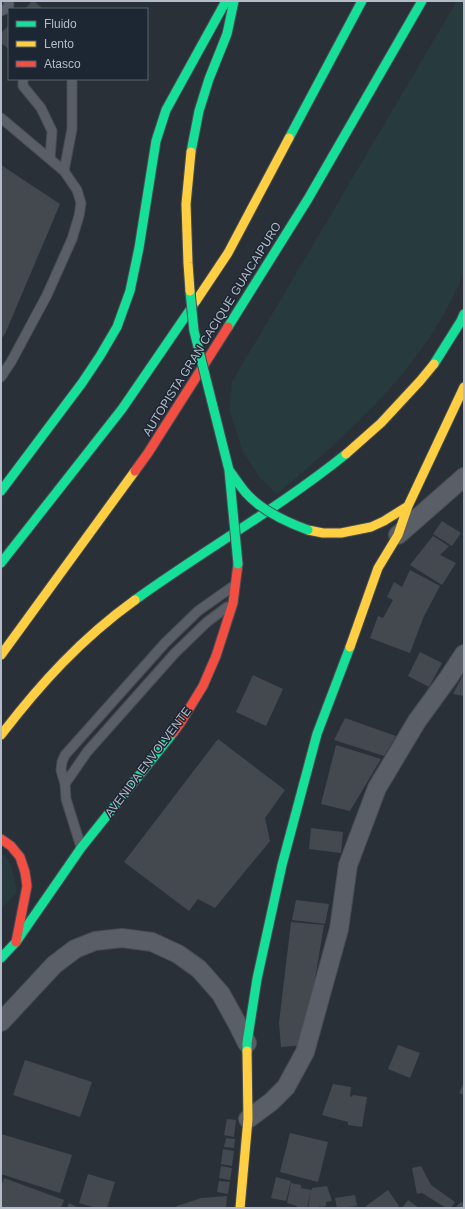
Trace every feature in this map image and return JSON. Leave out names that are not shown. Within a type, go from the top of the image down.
[{"type":"main road","points":[[1,491],[82,383],[117,327],[130,291],[139,248],[156,141],[166,110],[226,1]]},
{"type":"main road","name":"AVENIDA ENVOLVENTE","points":[[1,958],[16,942],[81,848],[181,722],[203,686],[216,656],[233,602],[238,564],[228,470],[194,331],[188,263],[186,204],[191,152],[199,112],[209,79],[226,34],[234,1]]},
{"type":"main road","points":[[1,563],[122,409],[228,253],[362,1]]},
{"type":"main road","name":"AUTOPISTA GRAN CACIQUE GUAICAIPURO","points":[[1,655],[148,453],[308,199],[422,1]]},
{"type":"main road","points":[[1,735],[54,672],[86,639],[120,611],[196,558],[301,489],[353,449],[396,407],[431,368],[464,314]]},
{"type":"main road","points":[[240,1208],[248,1119],[247,1043],[256,979],[282,866],[317,734],[378,568],[398,534],[408,506],[464,387]]},
{"type":"main road","points":[[228,470],[249,496],[263,508],[297,526],[308,530],[323,533],[341,533],[372,527],[408,506]]},
{"type":"main road","points":[[1,839],[12,846],[20,857],[25,872],[27,886],[16,942]]},
{"type":"street","points":[[398,534],[464,477]]},
{"type":"street","points":[[248,1119],[271,1102],[286,1087],[305,1052],[339,929],[348,865],[377,788],[418,721],[449,678],[464,654]]},
{"type":"street","points":[[1,1022],[54,965],[75,949],[95,940],[122,938],[152,942],[178,954],[199,969],[220,994],[247,1043]]},
{"type":"lane","points":[[1,11],[7,8],[9,5],[8,1]]},
{"type":"lane","points":[[23,80],[23,86],[41,108],[52,131],[50,159]]},
{"type":"lane","points":[[64,171],[72,129],[72,80]]},
{"type":"lane","points":[[1,118],[64,171],[77,190],[81,203],[79,216],[72,239],[44,302],[11,362],[1,377]]},
{"type":"lane","points":[[81,848],[66,798],[65,784],[61,770],[65,755],[164,643],[198,611],[235,585]]},
{"type":"lane","points":[[65,784],[87,752],[175,653],[207,622],[233,602]]},
{"type":"green space","points":[[457,1],[464,1],[464,272],[449,305],[430,337],[409,366],[359,421],[277,494],[260,478],[243,452],[229,409],[232,382]]},
{"type":"green space","points":[[1,852],[11,865],[17,892],[1,909]]},
{"type":"building","points":[[32,1],[34,1],[42,8],[26,8]]},
{"type":"building","points":[[8,26],[8,48],[1,43],[1,33]]},
{"type":"building","points":[[1,165],[60,204],[5,334],[1,339]]},
{"type":"building","points":[[442,521],[461,533],[452,546],[433,534]]},
{"type":"building","points":[[433,536],[449,546],[440,555],[456,563],[442,585],[410,565]]},
{"type":"building","points":[[410,570],[440,586],[424,616],[410,653],[370,638],[378,616],[383,618],[393,600],[387,597],[394,582],[402,587]]},
{"type":"building","points":[[420,652],[442,663],[429,687],[408,676]]},
{"type":"building","points":[[464,673],[464,696],[453,694]]},
{"type":"building","points":[[253,675],[283,689],[266,726],[236,712]]},
{"type":"building","points":[[345,718],[396,736],[384,756],[334,740]]},
{"type":"building","points":[[218,739],[285,790],[265,818],[270,841],[215,908],[198,899],[189,911],[124,862]]},
{"type":"building","points":[[336,745],[381,759],[350,811],[321,804]]},
{"type":"building","points":[[311,828],[343,832],[341,853],[309,849]]},
{"type":"building","points":[[296,900],[329,904],[325,924],[292,920]]},
{"type":"building","points":[[291,922],[324,925],[304,1045],[281,1047],[279,1023]]},
{"type":"building","points":[[398,1045],[420,1053],[410,1078],[388,1069]]},
{"type":"building","points":[[25,1060],[92,1082],[80,1117],[13,1095]]},
{"type":"building","points":[[464,1082],[464,1095],[459,1093]]},
{"type":"building","points":[[333,1084],[351,1087],[350,1096],[352,1097],[353,1095],[367,1097],[362,1127],[348,1125],[348,1122],[322,1115]]},
{"type":"building","points":[[227,1119],[236,1120],[234,1137],[224,1135]]},
{"type":"building","points":[[290,1133],[328,1142],[318,1182],[280,1172]]},
{"type":"building","points":[[1,1134],[72,1155],[60,1193],[1,1174]]},
{"type":"building","points":[[226,1138],[235,1139],[234,1148],[224,1147]]},
{"type":"building","points":[[223,1149],[234,1151],[232,1166],[221,1164]]},
{"type":"building","points":[[221,1166],[232,1168],[230,1180],[219,1178]]},
{"type":"building","points":[[421,1166],[431,1185],[455,1202],[451,1208],[446,1208],[422,1193],[417,1194],[412,1168]]},
{"type":"building","points":[[88,1174],[115,1182],[107,1208],[96,1208],[79,1203]]},
{"type":"building","points":[[276,1177],[291,1181],[286,1201],[271,1198]]},
{"type":"building","points":[[4,1178],[64,1200],[61,1208],[1,1208],[1,1187]]},
{"type":"building","points":[[219,1181],[230,1182],[228,1194],[217,1192]]},
{"type":"building","points":[[291,1183],[301,1185],[301,1188],[312,1190],[312,1188],[327,1186],[332,1201],[326,1202],[326,1206],[321,1207],[320,1205],[319,1208],[308,1208],[311,1191],[307,1208],[297,1208],[297,1206],[287,1203]]},
{"type":"building","points":[[388,1190],[399,1206],[397,1208],[367,1208],[366,1206]]},
{"type":"building","points":[[355,1195],[357,1206],[337,1208],[335,1198]]},
{"type":"building","points":[[227,1196],[226,1208],[176,1208],[177,1206],[201,1198]]},
{"type":"building","points":[[408,1200],[419,1208],[402,1208]]},
{"type":"building","points":[[461,1202],[464,1204],[464,1208],[455,1208]]},
{"type":"building","points":[[69,1203],[79,1208],[67,1208]]},
{"type":"traffic: fast","points":[[1,491],[82,383],[117,327],[130,291],[139,248],[156,141],[166,110],[226,1]]},
{"type":"traffic: fast","points":[[191,152],[199,111],[209,79],[227,34],[234,1]]},
{"type":"traffic: fast","points":[[289,138],[362,1]]},
{"type":"traffic: fast","points":[[228,327],[308,199],[422,1]]},
{"type":"traffic: fast","points":[[190,291],[194,331],[229,470],[238,564]]},
{"type":"traffic: fast","points":[[1,563],[122,409],[196,301]]},
{"type":"traffic: fast","points":[[434,364],[464,314]]},
{"type":"traffic: fast","points":[[135,600],[268,511],[321,474],[346,454]]},
{"type":"traffic: fast","points":[[229,470],[246,493],[259,505],[283,520],[308,530]]},
{"type":"traffic: fast","points":[[247,1051],[257,979],[282,865],[317,734],[350,647]]},
{"type":"traffic: fast","points":[[1,958],[16,942],[81,848],[173,733]]},
{"type":"traffic: slow","points":[[196,301],[228,253],[289,138]]},
{"type":"traffic: slow","points":[[190,291],[186,204],[191,152]]},
{"type":"traffic: slow","points":[[346,454],[381,423],[434,364]]},
{"type":"traffic: slow","points":[[350,647],[378,568],[398,535],[408,506],[464,387]]},
{"type":"traffic: slow","points":[[1,655],[135,471]]},
{"type":"traffic: slow","points":[[308,530],[323,533],[341,533],[371,527],[408,506]]},
{"type":"traffic: slow","points":[[1,735],[31,697],[79,646],[135,600]]},
{"type":"traffic: slow","points":[[240,1208],[248,1119],[247,1051]]},
{"type":"traffic: jam","points":[[135,471],[228,327]]},
{"type":"traffic: jam","points":[[173,733],[203,686],[216,656],[233,603],[238,564]]},
{"type":"traffic: jam","points":[[1,839],[11,846],[20,857],[25,872],[27,886],[16,942]]}]
